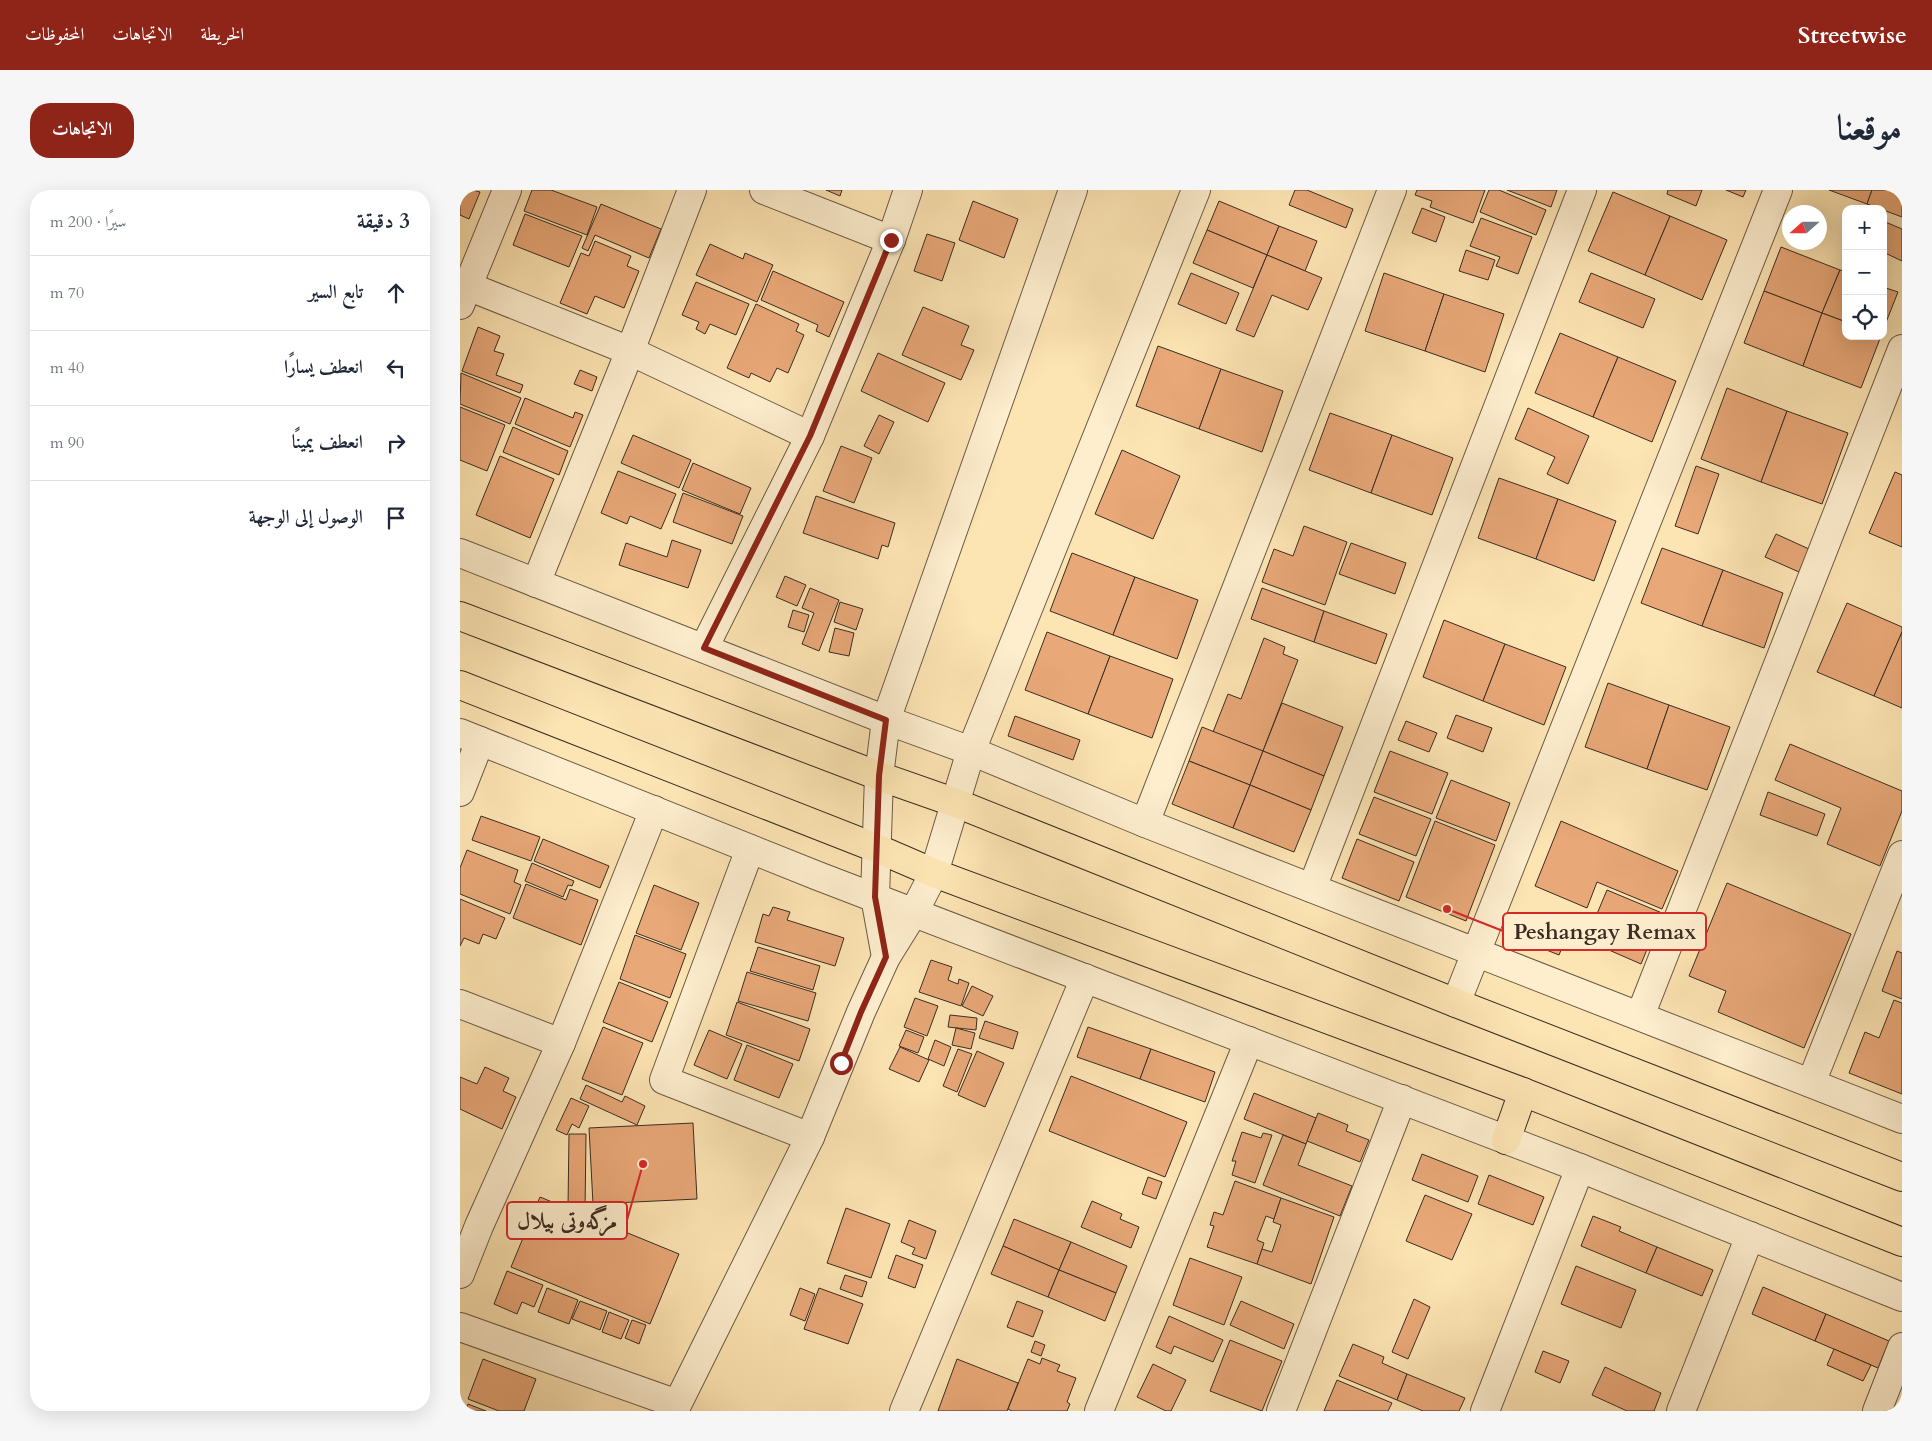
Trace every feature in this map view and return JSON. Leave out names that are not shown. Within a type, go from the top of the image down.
[{"type":"main road","points":[[460,616],[879,776],[956,803],[1456,1003],[1902,1177]]},
{"type":"main road","points":[[460,685],[876,848],[934,873],[1523,1092],[1902,1242]]},
{"type":"main road","points":[[1506,1140],[1523,1092]]},
{"type":"street","points":[[507,190],[463,291],[630,351],[810,436]]},
{"type":"street","points":[[536,583],[630,351],[692,190]]},
{"type":"street","points":[[764,190],[891,240]]},
{"type":"street","points":[[704,648],[810,436],[891,240],[908,190]]},
{"type":"street","points":[[886,957],[875,897],[879,776],[886,720],[1073,190]]},
{"type":"street","points":[[460,1327],[676,1408],[810,1137],[861,1012],[886,957],[914,912],[934,873],[972,751],[1196,190]]},
{"type":"street","points":[[1145,823],[1392,190]]},
{"type":"street","points":[[1312,888],[1582,190]]},
{"type":"street","points":[[1456,1003],[1778,190]]},
{"type":"street","points":[[1640,1016],[1902,349]]},
{"type":"street","points":[[460,553],[886,720],[972,751],[1145,823],[1902,1120]]},
{"type":"street","points":[[460,792],[470,737],[750,849],[1580,1168],[1902,1297]]},
{"type":"street","points":[[460,1274],[469,1223],[561,1043],[654,810]]},
{"type":"street","points":[[750,849],[664,1080],[810,1137]]},
{"type":"street","points":[[1811,1083],[1902,855]]},
{"type":"street","points":[[904,1411],[1085,978]]},
{"type":"street","points":[[460,1004],[561,1043]]},
{"type":"street","points":[[1099,1411],[1249,1041]]},
{"type":"street","points":[[1281,1411],[1402,1100]]},
{"type":"street","points":[[1485,1411],[1580,1168]]},
{"type":"street","points":[[1681,1411],[1750,1236]]},
{"type":"street","points":[[1877,1411],[1902,1347]]},
{"type":"building","points":[[460,190],[480,192],[469,219],[460,215]]},
{"type":"building","points":[[532,190],[551,190],[597,207],[587,235],[524,211]]},
{"type":"building","points":[[826,190],[842,190],[840,196]]},
{"type":"building","points":[[1295,190],[1307,190],[1353,209],[1346,228],[1289,205]]},
{"type":"building","points":[[1417,190],[1485,190],[1473,223],[1430,207],[1432,201],[1415,195]]},
{"type":"building","points":[[1489,190],[1499,190],[1546,210],[1536,235],[1480,212]]},
{"type":"building","points":[[1507,190],[1557,190],[1551,207]]},
{"type":"building","points":[[1668,190],[1702,190],[1696,206],[1667,194]]},
{"type":"building","points":[[1726,190],[1746,190],[1743,197]]},
{"type":"building","points":[[1829,190],[1872,190],[1867,204]]},
{"type":"building","points":[[1872,190],[1902,190],[1902,217],[1887,211],[1887,205],[1867,204]]},
{"type":"building","points":[[1613,192],[1670,216],[1645,275],[1588,251]]},
{"type":"building","points":[[973,201],[1018,219],[1004,258],[959,240]]},
{"type":"building","points":[[1219,201],[1279,226],[1267,255],[1207,230]]},
{"type":"building","points":[[601,204],[661,229],[649,258],[595,235],[588,251],[582,248]]},
{"type":"building","points":[[1422,208],[1445,217],[1436,242],[1412,233]]},
{"type":"building","points":[[525,214],[582,236],[569,267],[513,245]]},
{"type":"building","points":[[1670,216],[1727,240],[1702,300],[1645,275]]},
{"type":"building","points":[[1481,218],[1532,237],[1518,274],[1496,266],[1500,257],[1470,246]]},
{"type":"building","points":[[1887,223],[1902,229],[1902,261],[1887,254]]},
{"type":"building","points":[[1279,226],[1317,241],[1305,271],[1267,255]]},
{"type":"building","points":[[1207,230],[1267,255],[1253,288],[1193,263]]},
{"type":"building","points":[[927,234],[955,243],[942,281],[914,271]]},
{"type":"building","points":[[595,241],[631,256],[627,266],[639,271],[624,308],[595,296],[587,314],[560,303],[581,253],[589,256]]},
{"type":"building","points":[[710,244],[743,259],[745,253],[773,265],[757,302],[696,275]]},
{"type":"building","points":[[1781,247],[1782,250],[1789,250],[1840,270],[1822,313],[1764,291]]},
{"type":"building","points":[[1466,250],[1495,260],[1488,280],[1459,271]]},
{"type":"building","points":[[1267,255],[1322,278],[1308,310],[1272,295],[1254,337],[1236,330]]},
{"type":"building","points":[[1840,270],[1842,271],[1842,320],[1822,313]]},
{"type":"building","points":[[773,271],[844,302],[829,337],[816,331],[818,325],[761,300]]},
{"type":"building","points":[[1191,273],[1239,293],[1226,324],[1178,304]]},
{"type":"building","points":[[1384,273],[1444,294],[1425,351],[1365,331]]},
{"type":"building","points":[[1591,273],[1655,299],[1643,328],[1579,302]]},
{"type":"building","points":[[696,282],[749,304],[736,335],[710,324],[705,334],[696,329],[699,322],[682,315]]},
{"type":"building","points":[[1887,288],[1898,292],[1887,320]]},
{"type":"building","points":[[1764,291],[1822,313],[1803,366],[1744,343]]},
{"type":"building","points":[[1444,294],[1504,314],[1485,372],[1425,351]]},
{"type":"building","points":[[756,304],[799,324],[796,331],[804,335],[788,373],[777,368],[770,382],[751,373],[749,378],[727,368]]},
{"type":"building","points":[[923,307],[969,326],[961,345],[974,350],[961,380],[902,355]]},
{"type":"building","points":[[1822,313],[1842,320],[1842,340],[1879,340],[1861,388],[1803,366]]},
{"type":"building","points":[[478,327],[500,336],[494,351],[504,354],[496,375],[523,385],[520,393],[462,371]]},
{"type":"building","points":[[1560,333],[1618,357],[1593,417],[1535,393]]},
{"type":"building","points":[[1158,346],[1221,369],[1199,429],[1136,406]]},
{"type":"building","points":[[878,353],[945,383],[928,422],[861,391]]},
{"type":"building","points":[[1618,357],[1676,381],[1652,442],[1593,417]]},
{"type":"building","points":[[1221,369],[1283,391],[1262,452],[1199,429]]},
{"type":"building","points":[[580,370],[597,377],[592,391],[574,384]]},
{"type":"building","points":[[461,373],[521,398],[510,424],[460,404]]},
{"type":"building","points":[[1727,388],[1787,411],[1761,482],[1701,459]]},
{"type":"building","points":[[525,398],[573,418],[575,412],[583,415],[570,447],[515,424]]},
{"type":"building","points":[[460,407],[505,425],[487,471],[460,460]]},
{"type":"building","points":[[1528,408],[1589,436],[1568,484],[1547,474],[1555,457],[1515,439]]},
{"type":"building","points":[[1787,411],[1848,433],[1822,504],[1761,482]]},
{"type":"building","points":[[1330,413],[1392,435],[1371,493],[1309,470]]},
{"type":"building","points":[[879,415],[894,422],[879,454],[864,446]]},
{"type":"building","points":[[513,427],[568,451],[559,475],[503,452]]},
{"type":"building","points":[[633,435],[691,460],[679,488],[621,463]]},
{"type":"building","points":[[1392,435],[1453,458],[1432,515],[1371,493]]},
{"type":"building","points":[[841,446],[872,458],[854,503],[823,491]]},
{"type":"building","points":[[1122,450],[1180,476],[1153,539],[1095,514]]},
{"type":"building","points":[[500,456],[554,479],[530,538],[476,515]]},
{"type":"building","points":[[693,463],[751,488],[740,514],[682,490]]},
{"type":"building","points":[[1696,466],[1719,474],[1698,534],[1675,526]]},
{"type":"building","points":[[618,471],[676,494],[661,529],[630,516],[627,524],[601,513]]},
{"type":"building","points":[[1895,472],[1902,475],[1902,547],[1869,533]]},
{"type":"building","points":[[1499,478],[1558,499],[1536,559],[1478,538]]},
{"type":"building","points":[[683,493],[743,516],[732,544],[673,522]]},
{"type":"building","points":[[816,496],[895,523],[888,547],[882,545],[878,559],[803,533]]},
{"type":"building","points":[[1558,499],[1616,521],[1594,581],[1536,559]]},
{"type":"building","points":[[1304,526],[1347,542],[1325,605],[1262,582],[1274,549],[1293,556]]},
{"type":"building","points":[[1776,534],[1809,549],[1799,572],[1765,557]]},
{"type":"building","points":[[672,540],[701,550],[688,588],[619,565],[626,543],[667,557]]},
{"type":"building","points":[[1351,543],[1406,563],[1395,594],[1339,574]]},
{"type":"building","points":[[1662,548],[1723,570],[1702,626],[1641,603]]},
{"type":"building","points":[[1072,553],[1135,577],[1113,635],[1050,611]]},
{"type":"building","points":[[1723,570],[1783,593],[1764,648],[1702,626]]},
{"type":"building","points":[[785,576],[806,585],[797,606],[776,597]]},
{"type":"building","points":[[1135,577],[1198,600],[1177,659],[1113,635]]},
{"type":"building","points":[[810,588],[839,600],[819,651],[802,644],[814,613],[802,608]]},
{"type":"building","points":[[1262,588],[1324,611],[1314,642],[1251,619]]},
{"type":"building","points":[[840,602],[863,609],[856,630],[834,622]]},
{"type":"building","points":[[1847,603],[1902,627],[1902,632],[1874,696],[1817,672]]},
{"type":"building","points":[[793,610],[809,615],[804,632],[788,627]]},
{"type":"building","points":[[1324,611],[1387,634],[1376,664],[1314,642]]},
{"type":"building","points":[[1444,620],[1505,644],[1483,701],[1423,677]]},
{"type":"building","points":[[835,628],[854,633],[849,656],[829,652]]},
{"type":"building","points":[[1047,632],[1110,656],[1088,714],[1025,690]]},
{"type":"building","points":[[1902,632],[1902,708],[1874,696]]},
{"type":"building","points":[[1264,638],[1285,647],[1283,654],[1298,660],[1263,751],[1213,732],[1228,694],[1241,699]]},
{"type":"building","points":[[1505,644],[1566,667],[1544,725],[1483,701]]},
{"type":"building","points":[[1110,656],[1173,679],[1152,738],[1088,714]]},
{"type":"building","points":[[1608,683],[1669,705],[1647,769],[1585,747]]},
{"type":"building","points":[[1282,703],[1343,727],[1324,776],[1263,751]]},
{"type":"building","points":[[1669,705],[1730,727],[1707,790],[1647,769]]},
{"type":"building","points":[[1456,715],[1492,728],[1483,752],[1447,738]]},
{"type":"building","points":[[1015,716],[1080,740],[1073,760],[1008,736]]},
{"type":"building","points":[[1406,721],[1437,733],[1429,752],[1398,740]]},
{"type":"building","points":[[1202,727],[1263,751],[1250,785],[1189,761]]},
{"type":"building","points":[[1790,744],[1902,791],[1902,811],[1880,866],[1827,844],[1841,808],[1775,780]]},
{"type":"building","points":[[1263,751],[1324,776],[1311,810],[1250,785]]},
{"type":"building","points":[[1390,751],[1448,773],[1432,814],[1374,792]]},
{"type":"building","points":[[1189,761],[1250,785],[1233,828],[1172,804]]},
{"type":"building","points":[[1451,780],[1510,803],[1496,841],[1436,818]]},
{"type":"building","points":[[1250,785],[1311,810],[1294,852],[1233,828]]},
{"type":"building","points":[[1768,792],[1825,814],[1817,836],[1760,815]]},
{"type":"building","points":[[1374,797],[1431,819],[1416,856],[1359,834]]},
{"type":"building","points":[[481,816],[540,837],[531,861],[472,840]]},
{"type":"building","points":[[1435,821],[1495,845],[1466,921],[1406,897]]},
{"type":"building","points":[[1561,821],[1678,871],[1662,909],[1597,882],[1587,908],[1535,886]]},
{"type":"building","points":[[543,839],[609,866],[600,888],[534,861]]},
{"type":"building","points":[[1357,839],[1414,862],[1399,901],[1342,878]]},
{"type":"building","points":[[467,850],[518,870],[514,882],[521,885],[510,914],[460,894],[460,868]]},
{"type":"building","points":[[532,863],[574,881],[572,886],[568,885],[563,897],[525,881]]},
{"type":"building","points":[[1727,883],[1851,934],[1804,1048],[1718,1012],[1726,991],[1689,976]]},
{"type":"building","points":[[526,884],[566,900],[570,889],[598,900],[581,945],[513,918]]},
{"type":"building","points":[[654,885],[699,903],[681,950],[636,933]]},
{"type":"building","points":[[1607,890],[1662,913],[1641,964],[1586,940]]},
{"type":"building","points":[[460,899],[505,918],[496,939],[483,934],[479,944],[464,938],[460,946]]},
{"type":"building","points":[[773,907],[790,912],[787,920],[844,938],[835,966],[755,942],[763,914],[769,916]]},
{"type":"building","points":[[1523,914],[1568,933],[1559,955],[1514,937]]},
{"type":"building","points":[[635,935],[686,954],[670,998],[620,979]]},
{"type":"building","points":[[758,947],[820,966],[813,990],[750,971]]},
{"type":"building","points":[[1897,951],[1902,953],[1902,999],[1882,991]]},
{"type":"building","points":[[931,960],[952,967],[948,980],[958,984],[959,979],[969,983],[961,1006],[919,992]]},
{"type":"building","points":[[747,972],[816,993],[808,1021],[738,1001]]},
{"type":"building","points":[[619,982],[668,1002],[652,1042],[603,1022]]},
{"type":"building","points":[[972,986],[993,996],[983,1016],[962,1006]]},
{"type":"building","points":[[915,998],[938,1006],[927,1036],[904,1027]]},
{"type":"building","points":[[1894,1000],[1902,1003],[1902,1094],[1849,1073],[1865,1032],[1879,1038]]},
{"type":"building","points":[[737,1002],[810,1029],[799,1061],[726,1035]]},
{"type":"building","points":[[950,1015],[977,1018],[976,1030],[948,1027]]},
{"type":"building","points":[[985,1021],[1018,1032],[1013,1049],[979,1038]]},
{"type":"building","points":[[603,1027],[643,1043],[622,1095],[582,1079]]},
{"type":"building","points":[[1088,1027],[1151,1049],[1140,1079],[1077,1057]]},
{"type":"building","points":[[956,1028],[975,1033],[971,1049],[952,1045]]},
{"type":"building","points":[[709,1030],[742,1044],[727,1079],[694,1065]]},
{"type":"building","points":[[906,1030],[924,1037],[918,1053],[899,1046]]},
{"type":"building","points":[[935,1040],[951,1047],[944,1066],[928,1059]]},
{"type":"building","points":[[747,1045],[793,1064],[779,1098],[734,1080]]},
{"type":"building","points":[[900,1047],[929,1060],[919,1082],[889,1069]]},
{"type":"building","points":[[958,1049],[972,1054],[957,1092],[943,1086]]},
{"type":"building","points":[[1151,1049],[1215,1072],[1205,1102],[1140,1079]]},
{"type":"building","points":[[977,1051],[1004,1063],[985,1107],[958,1095]]},
{"type":"building","points":[[485,1067],[509,1078],[503,1091],[516,1097],[502,1129],[460,1109],[460,1077],[477,1084]]},
{"type":"building","points":[[1071,1076],[1187,1122],[1165,1177],[1049,1131]]},
{"type":"building","points":[[586,1085],[622,1102],[625,1096],[645,1106],[637,1125],[580,1099]]},
{"type":"building","points":[[1254,1093],[1316,1118],[1306,1144],[1244,1119]]},
{"type":"building","points":[[571,1098],[589,1106],[579,1128],[572,1124],[567,1135],[556,1130]]},
{"type":"building","points":[[1318,1113],[1348,1125],[1346,1131],[1369,1140],[1360,1162],[1307,1141]]},
{"type":"building","points":[[693,1123],[697,1199],[593,1204],[589,1128]]},
{"type":"building","points":[[1242,1132],[1261,1138],[1263,1133],[1272,1135],[1255,1183],[1232,1175],[1236,1161],[1232,1161]]},
{"type":"building","points":[[569,1134],[586,1134],[585,1212],[568,1207]]},
{"type":"building","points":[[1283,1135],[1306,1144],[1298,1165],[1352,1186],[1340,1216],[1263,1185]]},
{"type":"building","points":[[1422,1154],[1478,1176],[1468,1202],[1412,1180]]},
{"type":"building","points":[[1489,1175],[1544,1197],[1533,1225],[1478,1204]]},
{"type":"building","points":[[1148,1177],[1162,1182],[1156,1199],[1142,1194]]},
{"type":"building","points":[[1235,1181],[1281,1198],[1274,1219],[1266,1216],[1257,1240],[1264,1243],[1257,1264],[1207,1247],[1214,1226],[1210,1225],[1214,1212],[1223,1215]]},
{"type":"building","points":[[1425,1195],[1472,1214],[1452,1260],[1406,1241]]},
{"type":"building","points":[[540,1197],[679,1254],[650,1324],[511,1267]]},
{"type":"building","points":[[1281,1198],[1334,1217],[1311,1284],[1257,1264],[1262,1249],[1272,1252],[1281,1225],[1273,1222]]},
{"type":"building","points":[[1092,1201],[1122,1214],[1120,1219],[1139,1227],[1131,1248],[1081,1227]]},
{"type":"building","points":[[846,1208],[890,1224],[871,1278],[827,1263]]},
{"type":"building","points":[[1593,1216],[1621,1227],[1619,1231],[1657,1247],[1646,1273],[1581,1246]]},
{"type":"building","points":[[1014,1219],[1071,1242],[1059,1270],[1003,1246]]},
{"type":"building","points":[[909,1220],[936,1231],[926,1259],[912,1254],[915,1248],[901,1242]]},
{"type":"building","points":[[1071,1242],[1127,1266],[1116,1293],[1059,1270]]},
{"type":"building","points":[[1003,1246],[1059,1270],[1048,1297],[991,1274]]},
{"type":"building","points":[[1657,1247],[1713,1270],[1702,1296],[1646,1273]]},
{"type":"building","points":[[896,1255],[923,1265],[915,1288],[888,1278]]},
{"type":"building","points":[[1190,1258],[1242,1277],[1224,1325],[1173,1305]]},
{"type":"building","points":[[1576,1266],[1636,1290],[1621,1328],[1561,1304]]},
{"type":"building","points":[[1059,1270],[1116,1293],[1105,1321],[1048,1297]]},
{"type":"building","points":[[507,1271],[543,1285],[534,1307],[522,1302],[517,1314],[494,1304]]},
{"type":"building","points":[[845,1275],[867,1282],[862,1297],[840,1289]]},
{"type":"building","points":[[1763,1287],[1826,1314],[1815,1341],[1752,1314]]},
{"type":"building","points":[[547,1288],[578,1300],[569,1324],[538,1312]]},
{"type":"building","points":[[800,1288],[815,1294],[805,1321],[790,1315]]},
{"type":"building","points":[[819,1288],[863,1304],[848,1344],[804,1329]]},
{"type":"building","points":[[1414,1299],[1430,1307],[1408,1359],[1392,1352]]},
{"type":"building","points":[[580,1301],[607,1311],[600,1330],[572,1319]]},
{"type":"building","points":[[1017,1301],[1043,1311],[1033,1337],[1007,1327]]},
{"type":"building","points":[[1241,1301],[1294,1324],[1284,1349],[1230,1325]]},
{"type":"building","points":[[609,1312],[629,1320],[621,1339],[602,1332]]},
{"type":"building","points":[[1826,1314],[1889,1341],[1878,1368],[1815,1341]]},
{"type":"building","points":[[1169,1316],[1223,1340],[1213,1362],[1174,1346],[1171,1354],[1156,1347]]},
{"type":"building","points":[[632,1320],[646,1325],[639,1344],[625,1338]]},
{"type":"building","points":[[1230,1340],[1282,1361],[1262,1411],[1210,1391]]},
{"type":"building","points":[[1035,1341],[1045,1345],[1041,1356],[1031,1352]]},
{"type":"building","points":[[1353,1344],[1384,1357],[1382,1363],[1407,1374],[1397,1400],[1339,1376]]},
{"type":"building","points":[[1834,1349],[1871,1365],[1863,1381],[1827,1365]]},
{"type":"building","points":[[1543,1351],[1569,1361],[1560,1383],[1535,1372]]},
{"type":"building","points":[[1042,1358],[1060,1365],[1057,1371],[1076,1378],[1067,1402],[1070,1404],[1067,1411],[1012,1411],[1008,1409],[1028,1359],[1040,1364]]},
{"type":"building","points":[[483,1359],[536,1379],[524,1411],[499,1411],[468,1399]]},
{"type":"building","points":[[957,1359],[1018,1383],[1007,1411],[938,1411]]},
{"type":"building","points":[[1153,1364],[1186,1380],[1171,1411],[1166,1411],[1137,1397]]},
{"type":"building","points":[[1605,1367],[1661,1393],[1654,1411],[1627,1411],[1592,1395]]},
{"type":"building","points":[[1407,1374],[1465,1398],[1459,1411],[1423,1411],[1397,1400]]},
{"type":"building","points":[[1337,1380],[1392,1403],[1388,1411],[1324,1411]]},
{"type":"building","points":[[468,1404],[486,1411],[465,1411]]},
{"type":"place","name":"Peshangay Remax","points":[[1447,909]]},
{"type":"place","name":"مزگەوتی بیلال","points":[[643,1164]]},
{"type":"route","points":[[841,1063],[861,1012],[886,957],[875,897],[879,776],[886,720],[704,648],[810,436],[891,240]]}]
